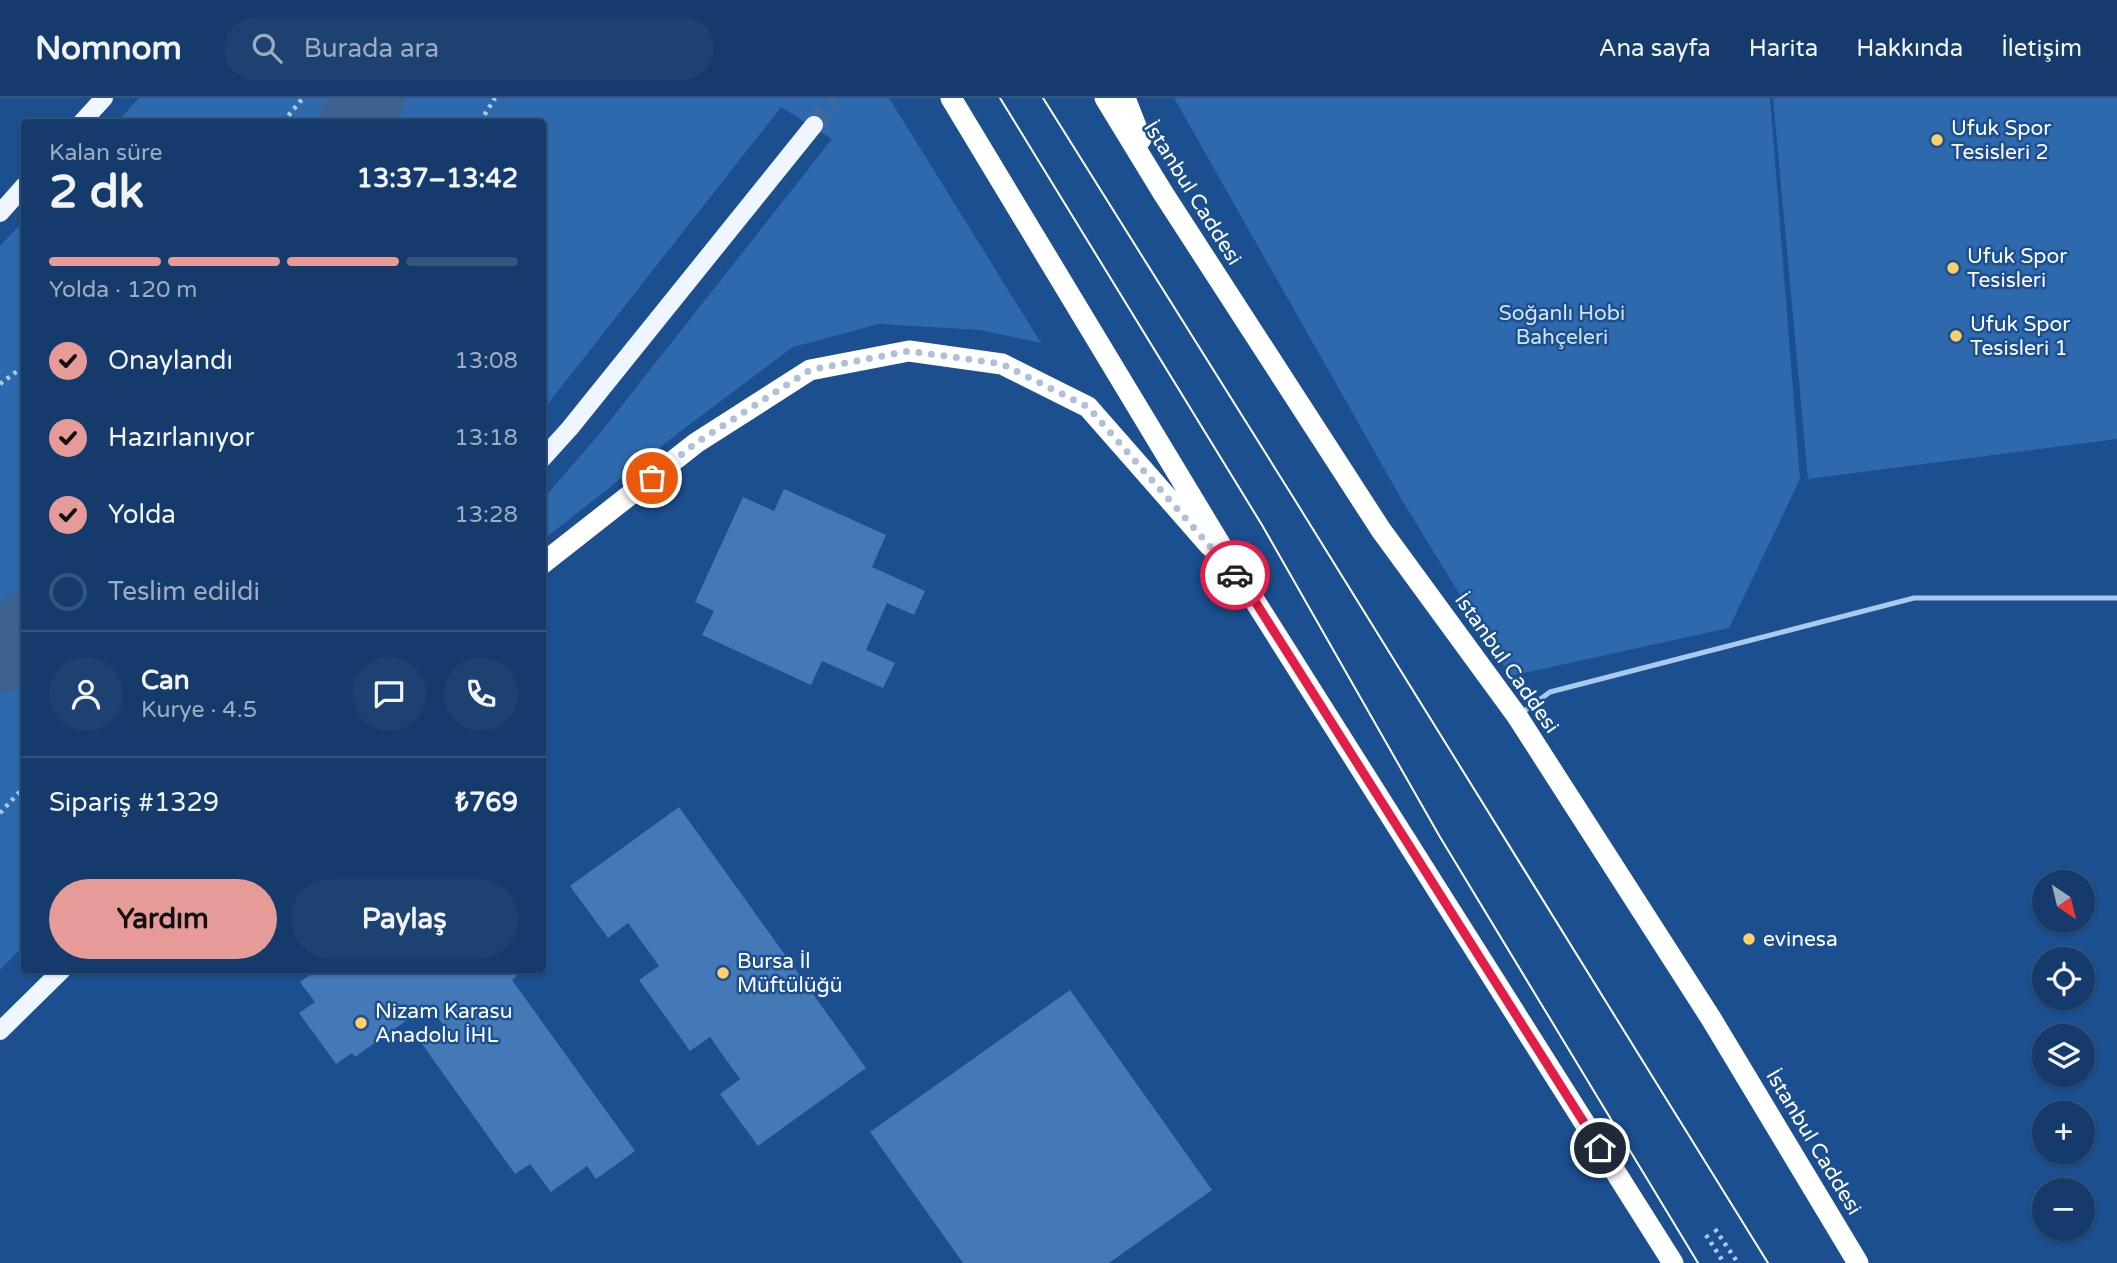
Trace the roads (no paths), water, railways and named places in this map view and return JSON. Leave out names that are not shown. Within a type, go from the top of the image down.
[{"type":"highway","points":[[951,98],[1246,587],[1673,1263]]},
{"type":"highway","name":"İstanbul Caddesi","points":[[1105,98],[1163,193],[1381,530],[1517,716],[1712,1020],[1858,1263]]},
{"type":"highway","points":[[1125,98],[1163,193]]},
{"type":"highway","points":[[546,561],[696,443],[810,370],[909,351],[1002,364],[1088,407],[1246,587]]},
{"type":"main road","points":[[85,119],[104,98]]},
{"type":"main road","points":[[546,455],[814,125]]},
{"type":"main road","points":[[0,213],[21,189]]},
{"type":"main road","points":[[0,1031],[59,973]]},
{"type":"lane","points":[[1517,716],[1550,692],[1914,598],[2117,598]]},
{"type":"waterway","points":[[356,119],[370,98]]},
{"type":"waterway","points":[[0,658],[21,631]]},
{"type":"tunnel","points":[[814,125],[834,98]]},
{"type":"tram line","points":[[1000,98],[1262,525],[1440,837],[1698,1263]]},
{"type":"tram line","points":[[1043,98],[1768,1263]]},
{"type":"place","name":"Ufuk Spor Tesisleri 2","points":[[1937,140]]},
{"type":"place","name":"Ufuk Spor Tesisleri","points":[[1953,268]]},
{"type":"place","name":"Ufuk Spor Tesisleri 1","points":[[1956,336]]},
{"type":"place","name":"evinesa","points":[[1749,939]]},
{"type":"place","name":"Bursa İl Müftülüğü","points":[[723,973]]},
{"type":"place","name":"Nizam Karasu Anadolu İHL","points":[[361,1023]]},
{"type":"park label","name":"Soğanlı Hobi Bahçeleri","points":[[1562,325]]}]
